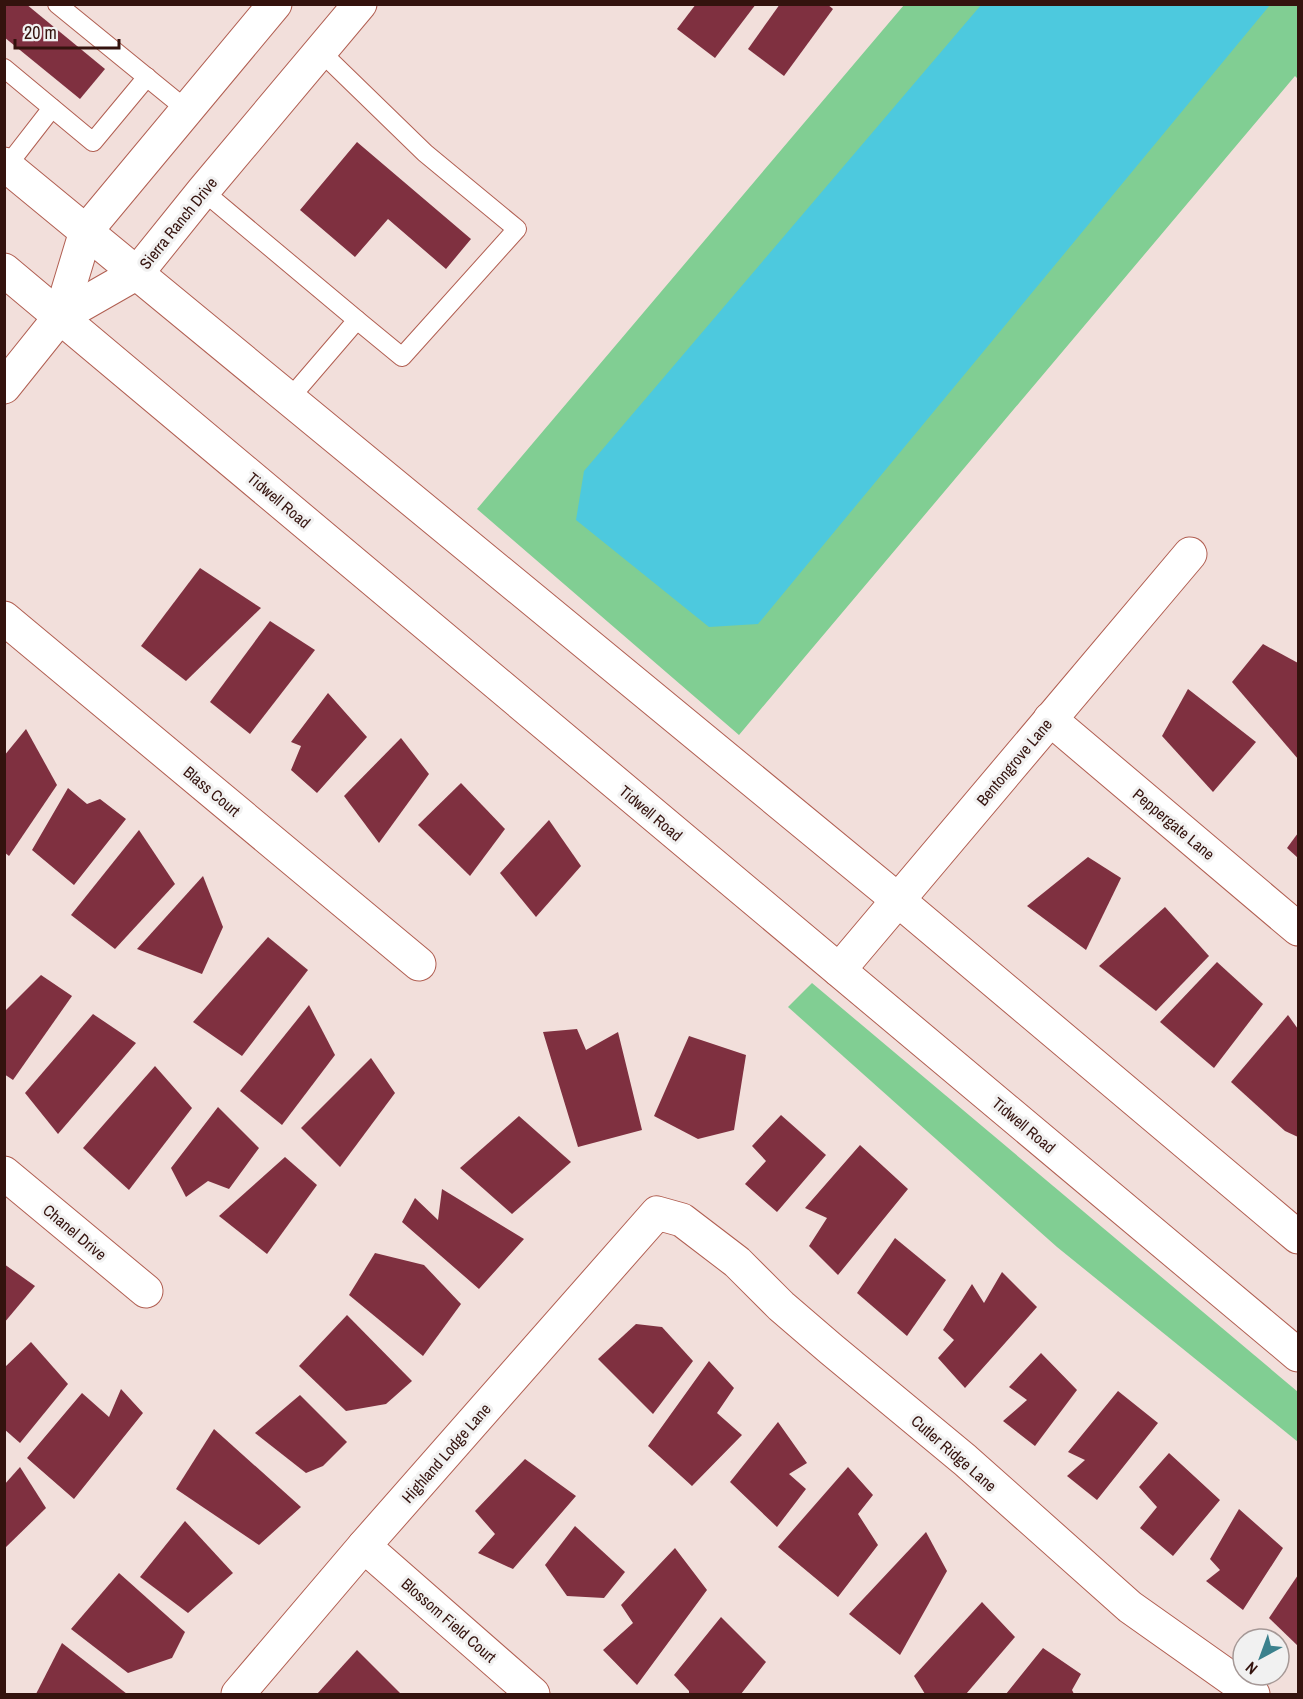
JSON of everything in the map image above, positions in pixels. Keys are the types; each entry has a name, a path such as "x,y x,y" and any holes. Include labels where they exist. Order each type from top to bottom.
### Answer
{"street":[{"path":"4,387 60,317 86,231 275,4"},
{"name":"Sierra Ranch Drive","path":"60,317 137,273 360,4"},
{"path":"6,165 898,900 1299,1237"},
{"name":"Tidwell Road","path":"4,270 1299,1355"},
{"name":"Bentongrove Lane","path":"839,970 1190,554"},
{"name":"Blass Court","path":"4,618 419,964"},
{"name":"Peppergate Lane","path":"1050,719 1299,929"},
{"name":"Chanel Drive","path":"4,1173 146,1291"},
{"name":"Highland Lodge Lane","path":"238,1695 364,1546 657,1213"},
{"name":"Cutler Ridge Lane","path":"657,1213 682,1221 737,1262 781,1306 964,1460 1130,1607 1253,1695"},
{"name":"Blossom Field Court","path":"364,1546 533,1695"}],"lane":[{"path":"57,4 187,110"},
{"path":"203,191 402,357 517,229 425,153 320,51"},
{"path":"4,68 93,142 147,77"},
{"path":"6,165 52,108"},
{"path":"290,398 357,321"}],"green space":[{"path":"904,5 1298,5 1298,79 1295,76 739,735 477,509"},
{"path":"812,983 1298,1392 1298,1442 1057,1247 788,1007"}],"water":[{"path":"981,5 1270,5 758,624 709,627 576,520 584,471"}],"building":[{"path":"4,4 26,4 105,69 80,99 4,37"},
{"path":"696,4 756,4 715,58 677,29"},
{"path":"780,4 827,4 833,9 784,76 748,49"},
{"path":"357,142 471,239 446,269 388,219 355,257 300,210"},
{"path":"200,568 261,608 186,681 141,646"},
{"path":"270,621 315,650 250,734 210,702"},
{"path":"1263,644 1298,663 1298,759 1232,682"},
{"path":"1188,689 1256,742 1213,792 1162,736"},
{"path":"328,693 367,737 317,793 291,770 301,746 291,742"},
{"path":"26,729 57,785 9,856 4,852 4,756"},
{"path":"401,738 429,774 379,843 344,796"},
{"path":"461,783 505,829 470,876 418,825"},
{"path":"68,788 87,804 100,799 126,819 74,885 32,850"},
{"path":"549,820 581,866 536,917 500,873"},
{"path":"139,830 175,884 115,949 71,915"},
{"path":"1298,833 1298,858 1287,848"},
{"path":"1088,857 1121,878 1086,950 1027,906"},
{"path":"203,876 223,927 202,974 137,949"},
{"path":"1165,907 1209,956 1156,1011 1099,966"},
{"path":"268,937 308,970 242,1056 193,1022"},
{"path":"1217,962 1263,1004 1214,1068 1160,1022"},
{"path":"41,975 72,996 13,1080 4,1074 4,1012"},
{"path":"309,1005 335,1055 282,1125 240,1091"},
{"path":"93,1014 136,1043 58,1134 25,1093"},
{"path":"1288,1015 1298,1029 1298,1137 1285,1131 1231,1082"},
{"path":"577,1029 586,1050 618,1032 642,1130 578,1147 543,1032"},
{"path":"689,1036 746,1055 734,1130 698,1139 654,1116"},
{"path":"371,1058 395,1093 340,1167 301,1128"},
{"path":"155,1066 192,1108 129,1190 83,1148"},
{"path":"218,1107 259,1148 229,1189 208,1181 186,1197 171,1168"},
{"path":"781,1115 826,1155 777,1212 745,1184 766,1161 752,1146"},
{"path":"519,1116 571,1162 512,1214 460,1168"},
{"path":"860,1145 908,1189 838,1275 809,1246 827,1218 805,1208"},
{"path":"285,1157 317,1185 267,1254 219,1216"},
{"path":"442,1189 524,1239 479,1289 402,1222 415,1198 438,1220"},
{"path":"895,1238 946,1280 907,1336 857,1293"},
{"path":"375,1253 424,1265 461,1304 423,1356 349,1295"},
{"path":"4,1264 35,1286 4,1323"},
{"path":"1002,1272 1037,1307 965,1388 938,1358 954,1340 943,1330 972,1284 984,1303"},
{"path":"347,1315 412,1381 386,1404 346,1411 299,1366"},
{"path":"636,1324 662,1327 693,1361 653,1414 598,1359"},
{"path":"31,1342 68,1384 20,1443 4,1429 4,1368"},
{"path":"1041,1353 1077,1390 1035,1446 1003,1421 1027,1400 1009,1387"},
{"path":"709,1361 734,1388 717,1413 742,1435 692,1486 648,1446"},
{"path":"121,1389 143,1413 74,1499 27,1458 82,1393 109,1417"},
{"path":"1118,1391 1158,1423 1097,1500 1067,1476 1085,1460 1068,1452"},
{"path":"300,1395 347,1442 323,1466 306,1473 255,1433"},
{"path":"778,1422 807,1463 789,1474 806,1489 777,1527 730,1482"},
{"path":"214,1429 301,1507 259,1545 176,1489"},
{"path":"1169,1453 1220,1500 1173,1556 1140,1528 1157,1507 1139,1487"},
{"path":"525,1459 576,1496 513,1569 478,1553 495,1534 475,1511"},
{"path":"20,1467 46,1508 4,1549 4,1485"},
{"path":"848,1467 873,1495 858,1514 878,1545 838,1597 778,1547"},
{"path":"1239,1509 1283,1548 1243,1610 1206,1581 1220,1570 1210,1559"},
{"path":"185,1521 233,1573 188,1613 140,1577"},
{"path":"575,1526 625,1572 604,1598 567,1596 545,1565"},
{"path":"926,1532 947,1571 900,1655 849,1614"},
{"path":"675,1548 707,1590 637,1685 603,1650 633,1623 621,1605"},
{"path":"119,1573 185,1632 172,1658 128,1673 71,1629"},
{"path":"1298,1575 1298,1646 1291,1639 1291,1627 1278,1627 1269,1618"},
{"path":"982,1602 1015,1637 966,1694 925,1694 914,1676"},
{"path":"721,1617 766,1662 741,1694 689,1694 689,1691 674,1675"},
{"path":"62,1643 127,1694 36,1694"},
{"path":"1043,1648 1081,1674 1072,1690 1074,1694 1006,1694"},
{"path":"357,1650 401,1694 317,1694"}]}
